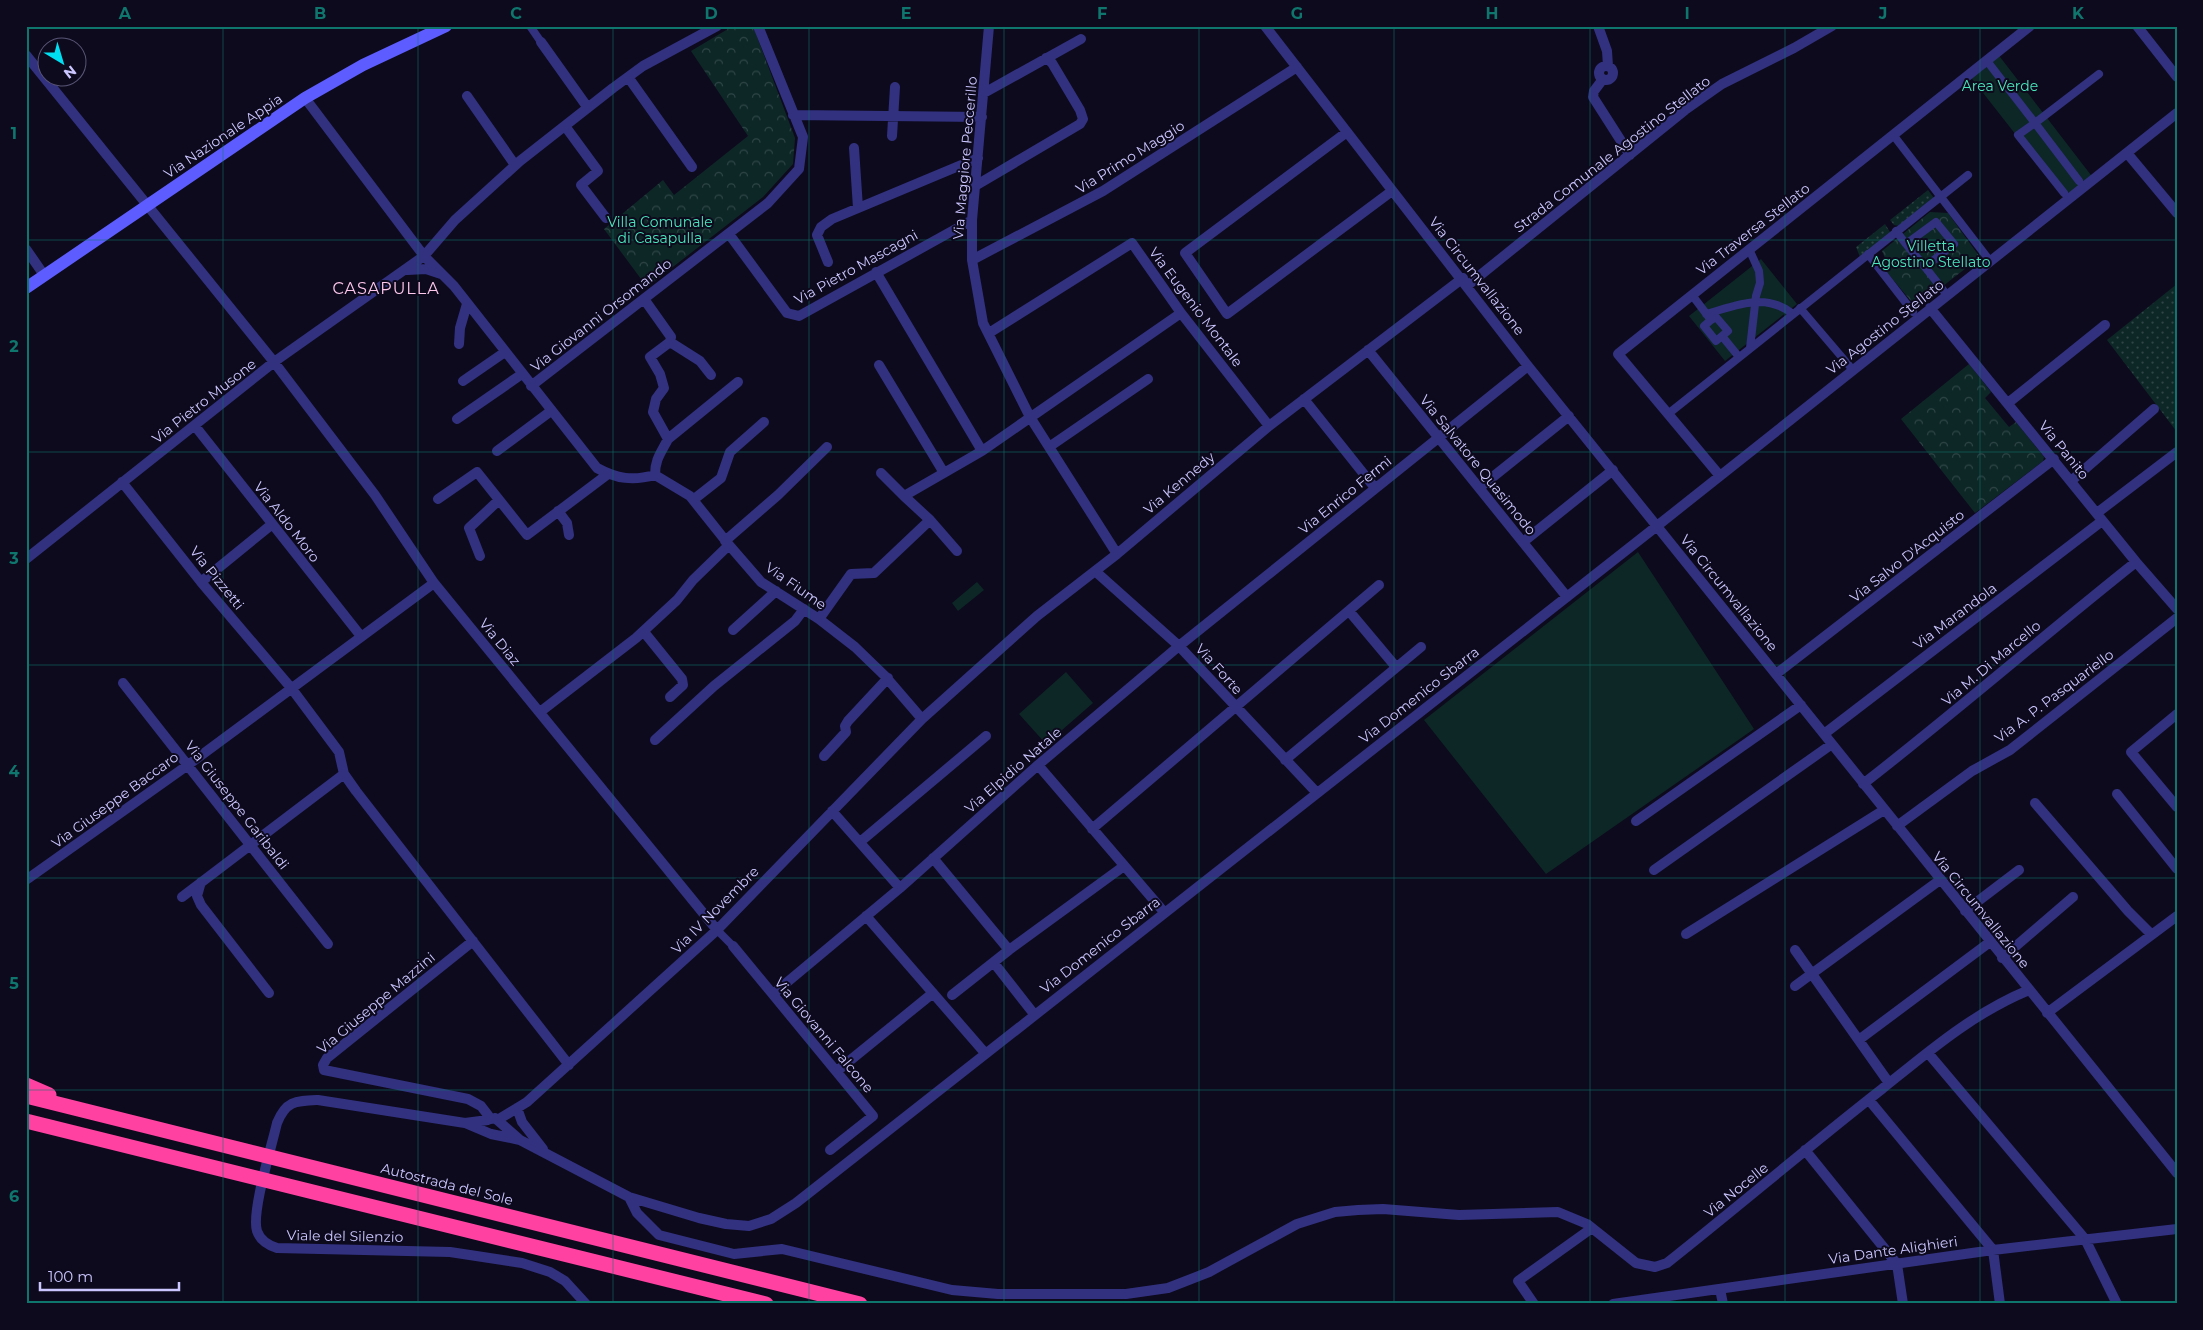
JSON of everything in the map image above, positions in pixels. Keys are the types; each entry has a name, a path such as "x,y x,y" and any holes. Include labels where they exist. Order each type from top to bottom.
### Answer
{"highway":[{"path":"26,1085 69,1103 202,1139"},
{"name":"Autostrada del Sole","path":"26,1096 860,1304"},
{"path":"26,1121 766,1304"},
{"path":"26,1129 118,1150 145,1150"}],"main road":[{"name":"Via Nazionale Appia","path":"26,288 305,98 362,64 446,26"}],"street":[{"path":"530,26 588,108"},
{"name":"Via Pietro Musone","path":"26,559 274,362 424,256 455,220 515,165 628,77 643,66 717,26"},
{"name":"Via Giovanni Orsomando","path":"531,386 729,234 774,197 799,170 802,137 758,26"},
{"name":"Via Maggiore Peccerillo","path":"989,26 972,220 972,260 983,323 1030,417 1117,554"},
{"name":"Via Circumvallazione","path":"1265,26 1392,191 1465,282 1528,366 2002,958 2177,1173"},
{"path":"1598,26 1607,50 1608,66 1612,69 1613,76 1610,79 1603,79 1594,91 1593,98 1630,155"},
{"name":"Strada Comunale Agostino Stellato","path":"1465,282 1630,155 1685,110 1722,84 1794,48 1832,26"},
{"name":"Via Traversa Stellato","path":"1720,476 1618,354 2030,26"},
{"path":"2137,26 2177,77"},
{"path":"984,93 1080,39"},
{"name":"Via Diaz","path":"26,54 274,362 375,495 434,582 717,930"},
{"path":"975,186 1080,124 1083,119 1080,110 1052,63 1046,58"},
{"path":"1987,61 2079,181"},
{"name":"Via Primo Maggio","path":"972,260 1103,191 1297,67"},
{"path":"2064,193 2018,135 2099,74"},
{"path":"628,77 692,167"},
{"path":"892,136 894,87"},
{"path":"466,96 515,165"},
{"path":"305,98 424,256 467,304 597,468 614,477 638,480 655,475 655,462 668,439 738,382"},
{"path":"793,114 982,117"},
{"name":"Via Agostino Stellato","path":"1658,526 1852,369 2127,153 2175,118"},
{"path":"565,126 598,171 581,185 606,218"},
{"path":"1347,132 1184,253 1227,314 1392,191"},
{"path":"1894,136 1990,261"},
{"path":"854,148 858,208"},
{"path":"2127,153 2177,212"},
{"path":"828,262 817,235 821,227 832,219 978,158"},
{"path":"1668,414 1968,175"},
{"name":"Via Pietro Mascagni","path":"729,234 787,313 792,316 799,316 972,220"},
{"path":"1906,244 1936,222 1954,244 1925,267"},
{"path":"1896,232 1947,295"},
{"path":"403,271 412,253 412,238"},
{"name":"Via Eugenio Montale","path":"989,333 1132,243 1182,313 1269,426"},
{"path":"26,249 44,276"},
{"path":"1749,249 1759,271 1760,283 1755,302 1750,348"},
{"path":"1868,254 1913,312"},
{"path":"403,271 426,269 442,274"},
{"path":"876,272 982,451"},
{"name":"Via Kennedy","path":"922,719 1037,616 1117,554 1269,426 1368,350 1465,282"},
{"path":"1692,295 1709,317"},
{"path":"644,299 671,337 670,342 650,357 660,374 664,388 656,398 653,412 668,439"},
{"path":"1709,317 1716,316 1728,331 1716,341 1704,326 1709,317 1755,302 1772,302 1793,314"},
{"path":"459,344 460,328 467,304"},
{"path":"1800,308 1852,369"},
{"name":"Via Panito","path":"1930,308 2136,562 2177,609"},
{"path":"904,496 982,451 1182,313"},
{"path":"2008,403 2105,325"},
{"path":"1722,336 1739,357"},
{"path":"670,342 700,360 711,375"},
{"name":"Via Salvatore Quasimodo","path":"1368,350 1567,597"},
{"path":"464,381 505,352"},
{"path":"879,365 944,473"},
{"name":"Via Enrico Fermi","path":"1179,646 1528,366"},
{"path":"458,419 522,374"},
{"path":"1049,447 1148,379"},
{"path":"1304,399 1375,488"},
{"path":"2071,481 2154,409"},
{"path":"497,451 551,411"},
{"path":"1480,488 1569,416"},
{"path":"693,500 721,478 730,452 764,422"},
{"name":"Via Aldo Moro","path":"194,426 360,635"},
{"path":"540,712 644,632 677,600 727,543 827,447"},
{"name":"Via Marandola","path":"1824,734 2100,517 2177,452"},
{"name":"Via Salvo D'Acquisto","path":"1776,674 2054,459"},
{"path":"1523,542 1613,470"},
{"path":"438,499 477,472 527,535 608,474"},
{"path":"881,473 930,520 957,551"},
{"name":"Via Fiume","path":"655,475 693,500 761,582 819,619 855,647 888,678 922,719"},
{"name":"Via Pizzetti","path":"122,482 201,582 292,689"},
{"path":"480,556 469,528 499,500"},
{"path":"558,512 567,523 569,535"},
{"path":"819,619 851,574 874,573 930,520"},
{"path":"201,582 271,525"},
{"name":"Via Domenico Sbarra","path":"495,1120 520,1140 629,1197 726,1224 750,1226 771,1219 796,1203 1034,1014 1658,526"},
{"name":"Via M. Di Marcello","path":"1863,784 1938,726 1993,677 2136,562"},
{"name":"Via Forte","path":"1095,570 1179,646 1317,793"},
{"name":"Via Giuseppe Baccaro","path":"26,880 188,765 292,689 360,635 434,582"},
{"path":"1092,828 1380,584"},
{"path":"733,630 776,591"},
{"path":"655,740 714,686 787,627 804,609"},
{"path":"1349,610 1396,667"},
{"name":"Via A. P. Pasquariello","path":"1897,826 1972,771 2010,750 2177,618"},
{"path":"644,632 682,679 683,685 670,697"},
{"name":"Via Elpidio Natale","path":"773,994 900,888 1038,765 1179,646"},
{"path":"1285,760 1421,647"},
{"path":"824,756 846,732 845,726 848,721 888,678"},
{"name":"Via Giuseppe Garibaldi","path":"123,683 328,944"},
{"path":"292,689 339,752 344,774 569,1065"},
{"path":"1636,820 1801,705"},
{"path":"2177,714 2131,752 2177,807"},
{"name":"Via IV Novembre","path":"495,1120 518,1108 569,1065 717,930 922,719"},
{"path":"860,842 986,736"},
{"path":"1654,870 1832,744"},
{"path":"1038,765 1164,912"},
{"path":"182,897 344,774"},
{"path":"2117,794 2177,870"},
{"path":"2035,803 2128,911 2151,934"},
{"path":"1686,934 1884,810"},
{"path":"832,811 900,888"},
{"path":"934,858 1009,950"},
{"path":"952,995 1009,950 1124,866"},
{"path":"1965,911 2020,870"},
{"path":"1795,986 1940,880"},
{"path":"201,882 197,896 201,905 269,993"},
{"path":"2002,958 2073,897"},
{"path":"866,916 985,1053"},
{"path":"2047,1013 2177,916"},
{"name":"Via Giovanni Falcone","path":"717,930 734,946 874,1116 830,1150"},
{"name":"Via Giuseppe Mazzini","path":"472,941 327,1058 323,1065 324,1070 468,1099 481,1106 495,1120"},
{"path":"1860,1039 1990,942"},
{"path":"1795,950 1860,1039 1889,1083"},
{"path":"994,963 1034,1014"},
{"name":"Via Nocelle","path":"629,1197 637,1212 659,1235 734,1254 782,1249 952,1290 998,1294 1126,1294 1168,1288 1208,1273 1274,1235 1314,1217 1334,1212 1375,1209 1489,1215 1558,1212 1580,1220 1636,1263 1655,1267 1667,1264 1805,1150 1981,1013 2029,990"},
{"path":"837,1072 933,993"},
{"path":"1928,1053 2085,1239 2117,1304"},
{"name":"Viale del Silenzio","path":"492,1134 465,1123 318,1100 300,1101 290,1104 283,1110 277,1124 256,1213 257,1232 262,1239 277,1248 450,1252 506,1260 550,1272 565,1281 586,1304"},
{"path":"1869,1100 1993,1250 2000,1304"},
{"path":"518,1108 528,1131 548,1155"},
{"path":"495,1120 502,1129 492,1134 486,1125 495,1120"},
{"name":"Viale del Silenzio","path":"465,1123 495,1120"},
{"name":"Via Domenico Sbarra","path":"492,1134 520,1140"},
{"path":"1805,1150 1897,1264 1903,1304"},
{"path":"1534,1304 1518,1281 1592,1228"},
{"name":"Via Dante Alighieri","path":"1613,1304 1993,1250 2177,1229"},
{"path":"1720,1289 1723,1304"}],"green space":[{"name":"Villa Comunale di Casapulla","path":"733,26 753,26 795,138 793,164 763,197 647,287 604,229 663,180 674,195 748,136 691,51"},
{"name":"Area Verde","path":"1997,53 2094,179 2067,200 1969,75"},
{"path":"1928,190 1934,198 1899,226 1894,225 1890,220"},
{"name":"Villetta Agostino Stellato","path":"1930,212 1948,213 1979,258 1916,307 1880,264 1885,258 1882,251"},
{"path":"1885,224 1890,232 1889,235 1860,257 1856,247"},
{"path":"1761,259 1797,304 1725,361 1689,316"},
{"path":"2177,284 2177,432 2107,340"},
{"path":"1969,364 1991,392 1985,398 2009,427 2016,422 2044,457 2043,461 1975,513 1901,419"},
{"path":"1638,552 1754,729 1546,874 1424,720"},
{"path":"977,582 984,590 958,611 952,603"},
{"path":"1066,672 1093,703 1046,744 1019,714"}],"district":[{"name":"CASAPULLA","path":"386,288"}]}
